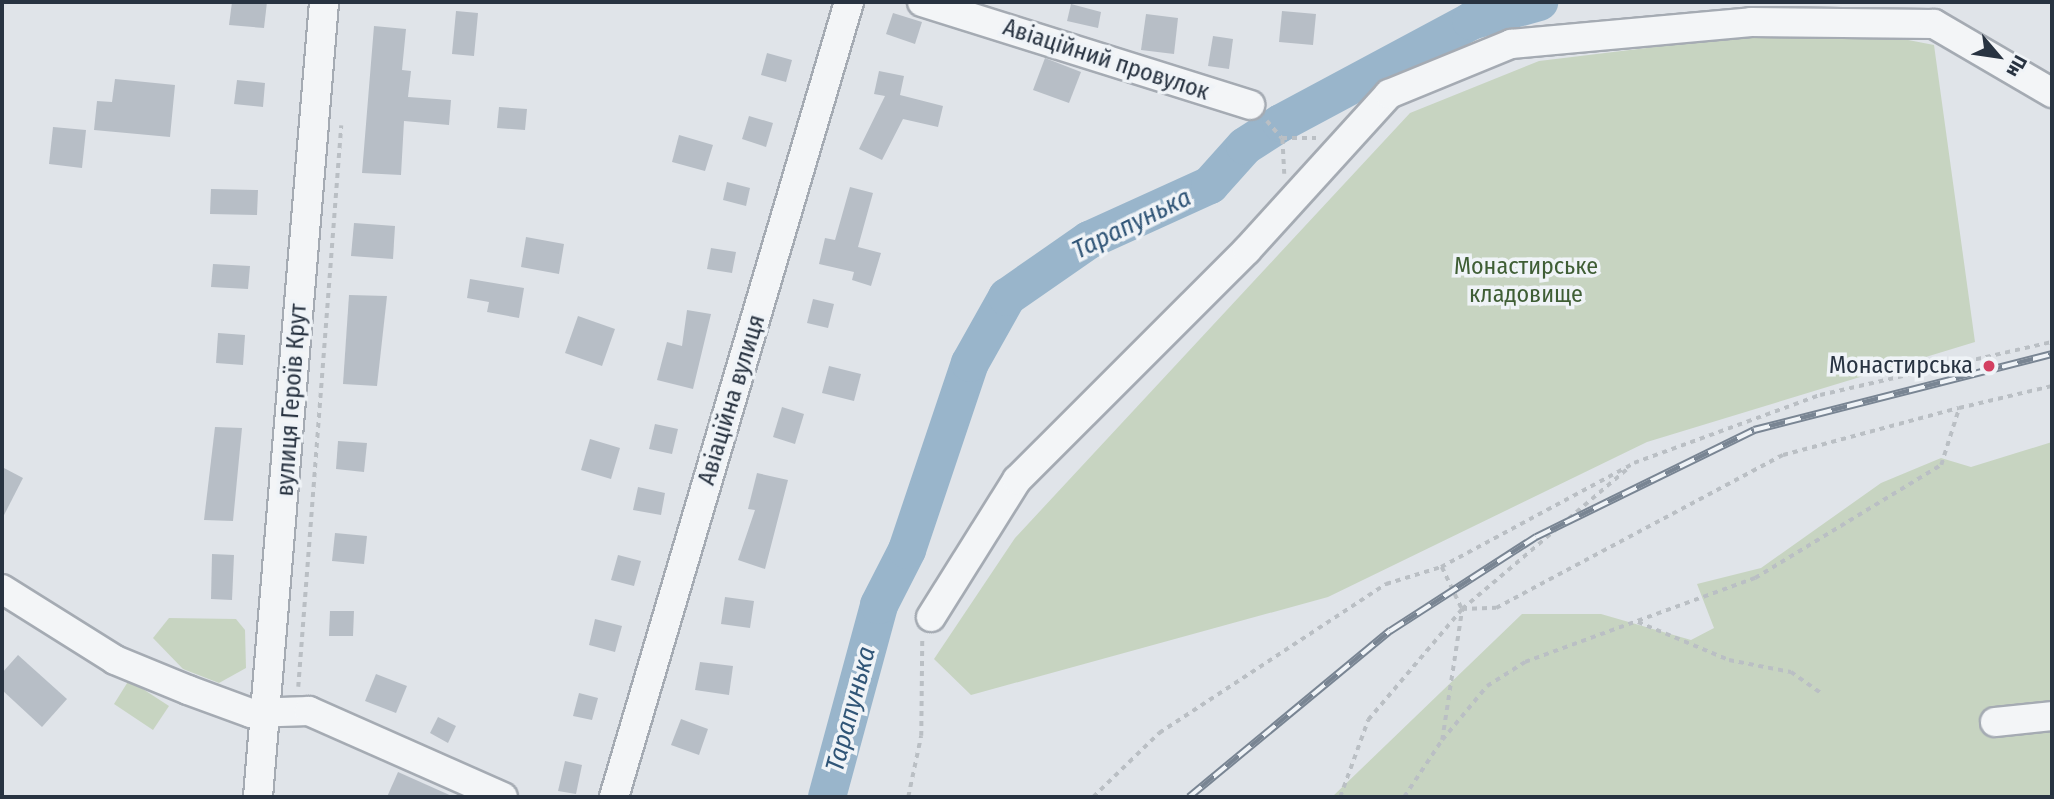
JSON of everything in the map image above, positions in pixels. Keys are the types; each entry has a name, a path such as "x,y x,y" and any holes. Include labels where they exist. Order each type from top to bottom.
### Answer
{"street":[{"name":"вулиця Героїв Крут","path":"258,797 279,712 324,2"},
{"name":"Авіаційна вулиця","path":"614,797 849,2"},
{"name":"Авіаційний провулок","path":"922,2 1257,111"},
{"path":"931,617 1017,480 1247,250 1389,94 1511,44 1751,22 1934,24 2052,93"},
{"path":"2,589 116,660 233,709 309,711 503,797"},
{"path":"1995,722 2052,716"}],"path":[{"path":"1257,111 1282,138"},
{"path":"279,712 303,642 342,113"},
{"path":"1093,797 1159,733 1386,584 1441,567 1634,463 1820,395 2052,342"},
{"path":"1462,609 1496,608 1783,455 1959,408 1982,398 2052,386"},
{"path":"1404,797 1441,740 1487,687 1525,662 1755,578 1941,465 1959,408"},
{"path":"1340,797 1368,720 1462,609 1634,463"},
{"path":"1441,567 1462,609 1441,740"},
{"path":"908,797 920,736 918,652 931,617"},
{"path":"1637,621 1729,660 1791,672 1823,694"}],"green space":[{"name":"Монастирське кладовище","path":"1872,33 1934,45 1975,342 1647,442 1328,597 971,695 934,659 1015,538 1410,113 1539,61 1762,34"},
{"path":"2052,442 2052,797 1332,797 1522,614 1601,614 1691,640 1714,628 1697,584 1761,568 1881,483 1941,458 1971,467"},
{"path":"169,618 236,619 245,630 246,668 219,683 183,669 153,638"},
{"path":"129,680 169,706 153,730 114,704"}],"building":[{"path":"232,2 267,2 264,28 229,25"},
{"path":"1071,4 1101,12 1098,28 1067,21"},
{"path":"456,11 478,13 474,56 452,54"},
{"path":"1282,11 1316,14 1313,45 1279,42"},
{"path":"893,13 922,22 915,44 886,34"},
{"path":"1146,14 1178,18 1174,54 1141,50"},
{"path":"374,26 406,29 402,70 411,71 408,97 451,100 449,125 404,121 401,175 362,173"},
{"path":"1213,36 1233,39 1229,69 1208,66"},
{"path":"767,53 792,60 786,82 761,75"},
{"path":"1045,58 1081,72 1069,103 1033,90"},
{"path":"879,71 904,76 900,95 943,106 938,127 903,119 882,160 859,149 885,96 874,94"},
{"path":"115,79 175,85 170,137 94,130 97,101 112,102"},
{"path":"237,80 265,83 263,107 234,104"},
{"path":"499,107 527,109 525,130 497,128"},
{"path":"749,116 773,123 766,147 742,139"},
{"path":"53,127 86,130 82,168 49,164"},
{"path":"679,135 713,145 705,171 672,162"},
{"path":"727,182 750,188 746,206 723,200"},
{"path":"850,187 873,193 858,247 881,253 871,286 852,280 854,272 819,264 825,238 835,240"},
{"path":"211,189 258,190 257,215 210,214"},
{"path":"354,223 395,226 393,259 351,256"},
{"path":"526,237 564,244 559,274 521,267"},
{"path":"711,248 736,252 732,273 707,269"},
{"path":"213,264 250,266 248,289 211,287"},
{"path":"470,279 524,288 519,318 487,312 489,302 467,298"},
{"path":"349,295 387,296 377,386 343,384"},
{"path":"813,299 834,304 828,328 807,323"},
{"path":"687,310 711,314 693,389 657,380 667,342 682,346"},
{"path":"578,316 615,329 602,366 565,353"},
{"path":"218,333 245,335 243,365 216,363"},
{"path":"829,366 861,374 854,401 822,393"},
{"path":"782,407 804,414 795,444 773,437"},
{"path":"655,424 678,429 672,454 649,449"},
{"path":"215,427 242,428 233,521 204,520"},
{"path":"590,439 620,448 611,479 581,470"},
{"path":"338,441 367,443 364,472 336,469"},
{"path":"2,467 23,478 2,519"},
{"path":"757,473 788,480 765,569 738,560 755,510 748,509"},
{"path":"638,487 665,493 661,515 633,510"},
{"path":"335,533 367,536 364,564 332,561"},
{"path":"212,554 234,555 232,600 211,599"},
{"path":"618,555 641,561 634,586 611,580"},
{"path":"725,597 754,601 750,628 721,624"},
{"path":"330,611 354,611 353,636 329,636"},
{"path":"595,619 622,626 615,652 589,645"},
{"path":"18,655 67,699 42,727 2,690 2,673"},
{"path":"700,662 733,666 729,695 695,690"},
{"path":"376,674 407,686 396,713 365,701"},
{"path":"579,693 598,698 592,720 573,716"},
{"path":"438,717 456,726 448,743 430,733"},
{"path":"681,719 708,729 699,755 671,745"},
{"path":"565,761 582,765 576,794 558,791"},
{"path":"398,772 454,797 387,797"}],"waterway":[{"name":"Тарапунька","path":"827,797 879,605 907,550 970,363 1007,297 1089,240 1210,185 1245,146 1281,123 1471,21 1539,2"}],"railway":[{"path":"1189,797 1390,631 1536,537 1754,430 2052,354"}],"place":[{"name":"Монастирська","path":"1989,366"}]}
